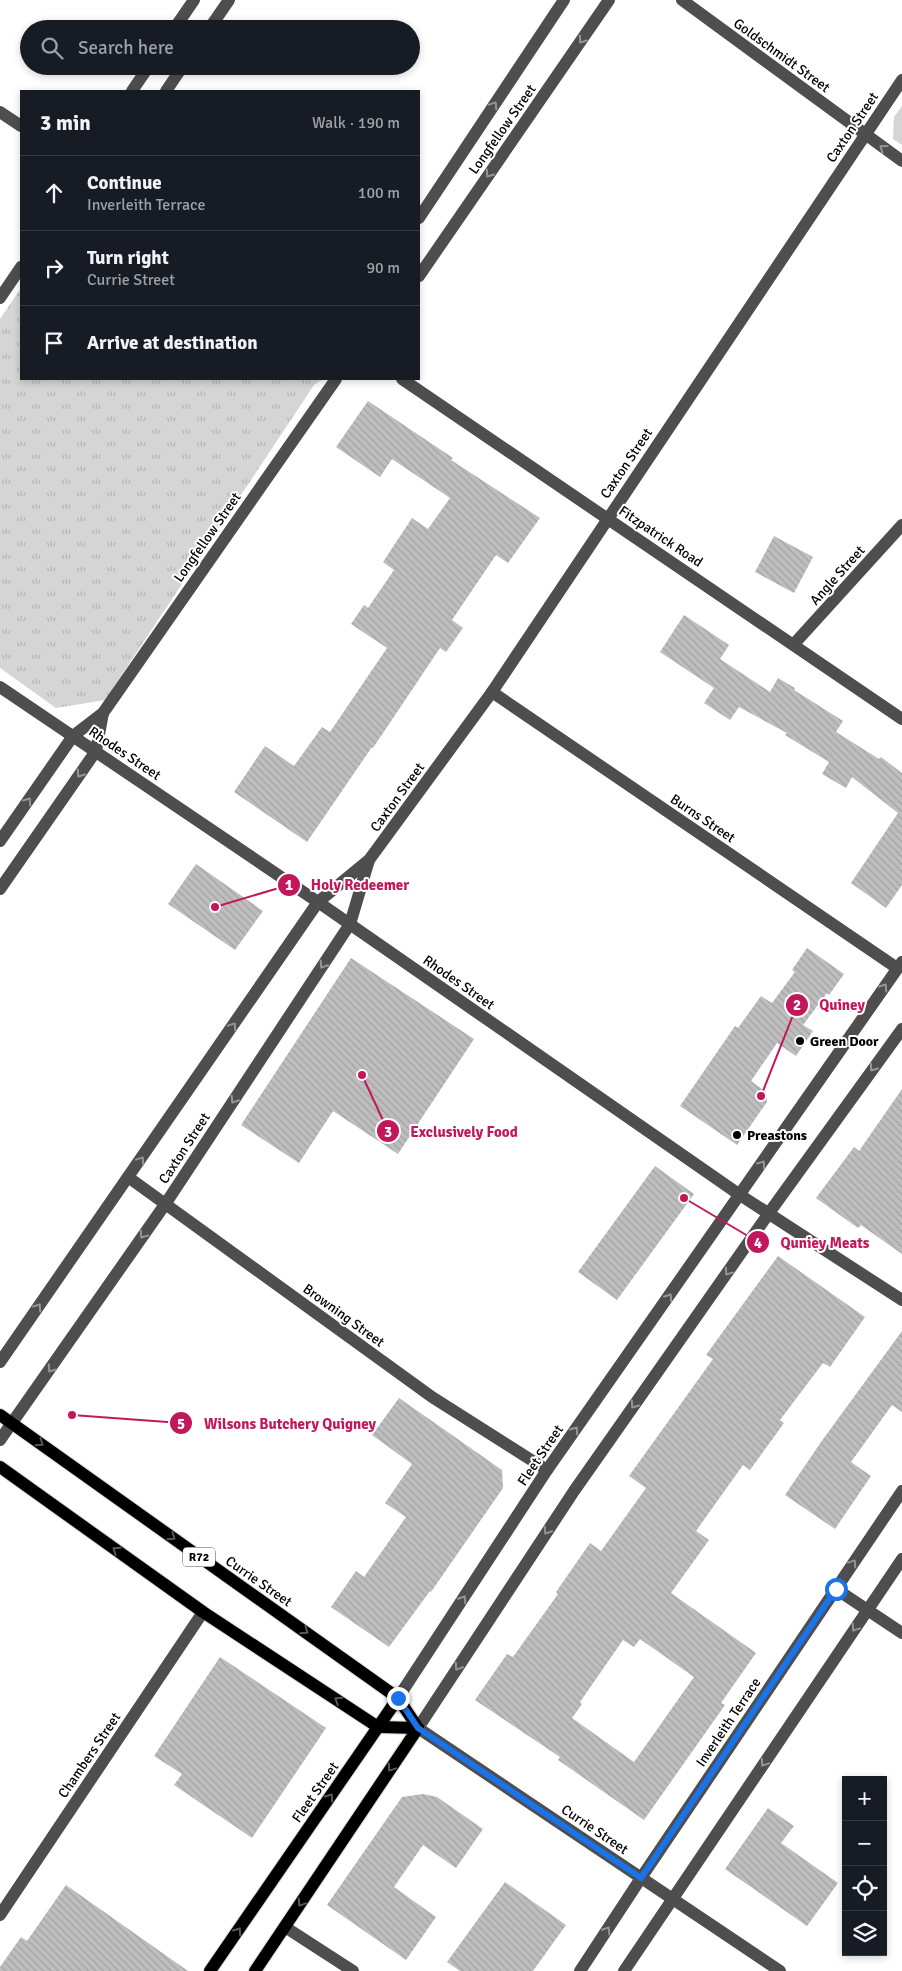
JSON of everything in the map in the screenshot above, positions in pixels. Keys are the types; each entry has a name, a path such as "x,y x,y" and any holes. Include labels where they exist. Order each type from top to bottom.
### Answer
{"main road":[{"name":"Currie Street","path":"0,1415 398,1698 418,1728"},
{"path":"0,1467 203,1612 378,1727 418,1728"},
{"name":"Fleet Street","path":"210,1971 398,1698"},
{"path":"255,1971 418,1728"}],"street":[{"path":"180,20 194,0"},
{"path":"215,20 229,0"},
{"name":"Longfellow Street","path":"420,216 564,0"},
{"name":"Longfellow Street","path":"420,275 610,0"},
{"name":"Goldschmidt Street","path":"682,0 902,161"},
{"path":"133,90 143,75"},
{"path":"167,90 177,75"},
{"name":"Caxton Street","path":"0,1362 318,902 369,860 492,692 864,134 902,80"},
{"path":"0,112 20,125"},
{"path":"0,298 20,268"},
{"name":"Longfellow Street","path":"0,841 73,736 103,713 335,380"},
{"name":"Fitzpatrick Road","path":"403,380 902,719"},
{"name":"Angle Street","path":"794,644 902,525"},
{"name":"Rhodes Street","path":"0,687 318,902 740,1195 902,1300"},
{"name":"Burns Street","path":"492,692 900,965"},
{"name":"Longfellow Street","path":"0,889 96,751 103,713"},
{"name":"Caxton Street","path":"0,1440 166,1203 350,924 369,860"},
{"name":"Fleet Street","path":"398,1698 547,1470 900,965"},
{"path":"418,1728 574,1491 769,1213 902,1029"},
{"name":"Browning Street","path":"128,1177 432,1397 547,1470"},
{"name":"Inverleith Terrace","path":"580,1971 902,1491"},
{"path":"624,1971 902,1559"},
{"path":"836,1589 902,1634"},
{"name":"Chambers Street","path":"0,1915 203,1612"},
{"name":"Currie Street","path":"418,1728 780,1971"},
{"path":"285,1927 354,1971"}],"green space":[{"path":"902,106 902,145 893,139 894,117"},
{"path":"20,289 20,380 322,380 314,385 105,700 56,708 0,668 0,319"}],"building":[{"path":"368,401 453,458 451,460 540,518 508,563 496,555 452,620 463,628 446,652 440,648 307,842 234,792 265,746 294,766 322,727 330,732 387,648 351,624 364,605 368,608 394,570 383,562 412,518 428,529 450,498 392,459 380,477 336,447"},
{"path":"774,536 813,557 794,593 755,572"},
{"path":"684,615 729,645 720,659 770,692 778,678 795,688 794,690 843,721 836,732 879,759 881,757 902,773 902,885 886,908 851,883 898,813 852,777 846,788 822,774 829,762 785,735 787,733 739,707 730,720 704,703 714,688 660,652"},
{"path":"196,864 263,911 235,950 168,904"},
{"path":"807,948 844,974 803,1025 813,1031 796,1056 777,1043 751,1081 766,1092 767,1102 737,1145 680,1106 735,1026 738,1028 761,996 772,1003 795,972 792,970"},
{"path":"351,958 474,1039 398,1154 333,1111 299,1163 241,1125"},
{"path":"902,1089 902,1254 861,1225 858,1228 816,1198 854,1147 859,1151"},
{"path":"655,1166 694,1194 617,1300 578,1272"},
{"path":"778,1256 865,1317 830,1367 823,1363 780,1420 784,1423 750,1470 743,1465 696,1531 709,1540 671,1593 756,1653 721,1703 725,1705 644,1820 558,1760 560,1757 475,1700 507,1654 513,1657 558,1594 556,1592 590,1543 601,1551 646,1488 629,1476 713,1359 706,1355","holes":["640,1639 694,1677 634,1762 572,1718 582,1704 580,1702 623,1640 634,1647"]},
{"path":"902,1331 902,1412 892,1405 851,1462 871,1476 835,1529 785,1495"},
{"path":"399,1398 502,1470 503,1488 431,1592 389,1647 331,1607 356,1571 364,1577 406,1517 385,1503 412,1464 372,1435"},
{"path":"220,1657 326,1728 252,1838 174,1785 182,1774 154,1756"},
{"path":"423,1794 437,1797 483,1829 456,1868 423,1845 394,1887 436,1917 406,1960 327,1905 402,1797"},
{"path":"768,1808 794,1826 781,1843 838,1883 807,1926 725,1869"},
{"path":"505,1882 566,1925 533,1971 460,1971 447,1962"},
{"path":"66,1885 188,1971 0,1971 0,1967 21,1937 27,1941"}],"place":[{"name":"Holy Redeemer","path":"215,907"},
{"name":"Green Door","path":"800,1041"},
{"name":"Exclusively Food","path":"362,1075"},
{"name":"Quiney","path":"761,1096"},
{"name":"Preastons","path":"737,1135"},
{"name":"Quniey Meats","path":"684,1198"},
{"name":"Wilsons Butchery Quigney","path":"72,1415"}],"route":[{"path":"398,1698 418,1728 641,1878 836,1589"}]}
